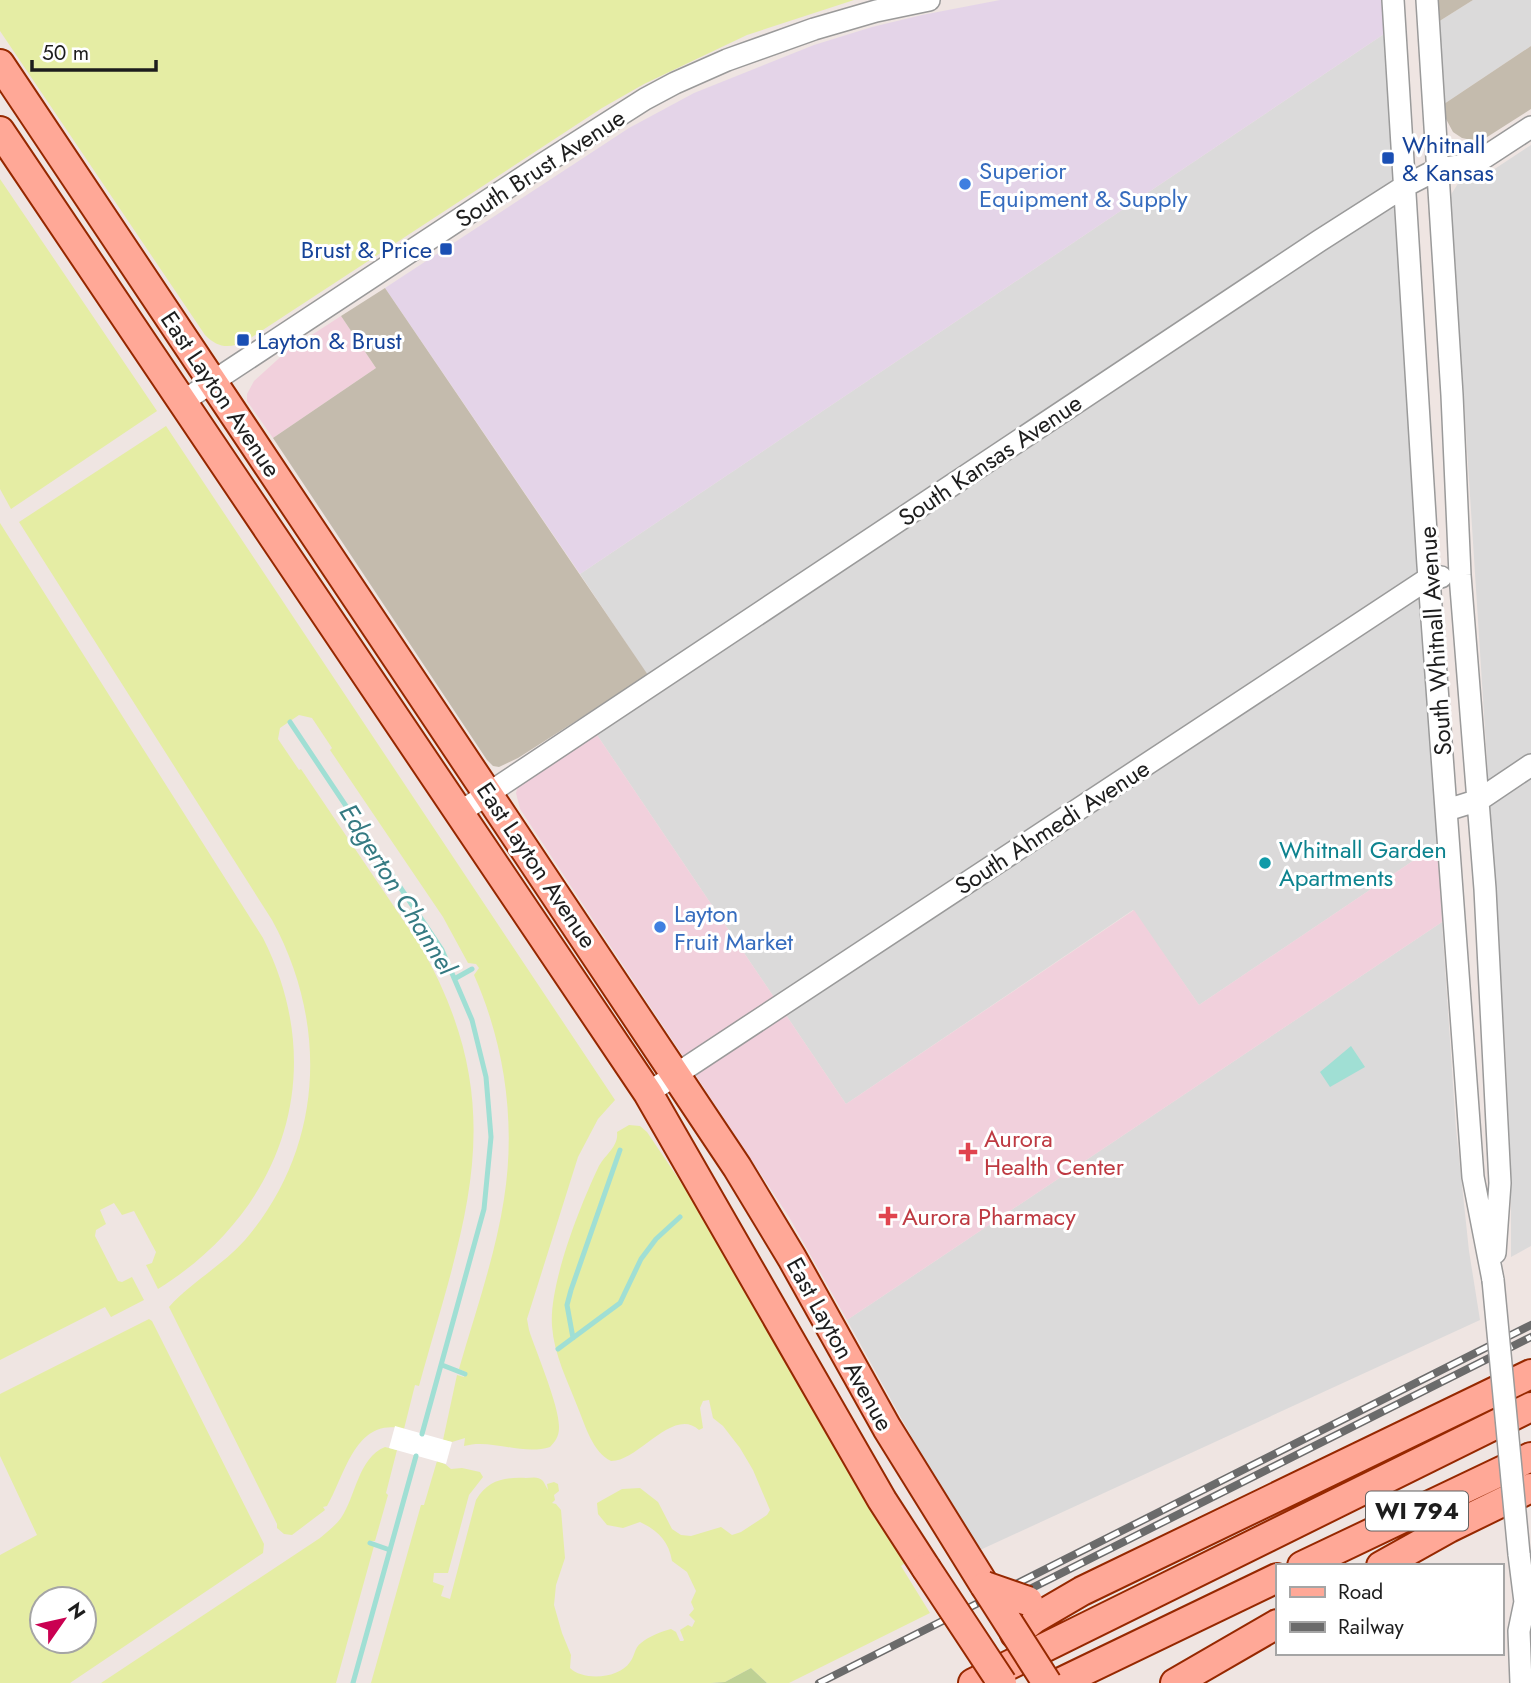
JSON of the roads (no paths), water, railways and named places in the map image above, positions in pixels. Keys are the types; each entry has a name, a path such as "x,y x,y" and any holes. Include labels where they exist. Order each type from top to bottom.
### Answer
{"main road":[{"name":"East Layton Avenue","path":"0,64 676,1074 786,1247 887,1428 985,1586 1026,1618 1047,1683"},
{"name":"East Layton Avenue","path":"0,131 648,1093 882,1500 1004,1683"},
{"path":"1004,1683 1005,1660 1026,1618 1048,1600 1082,1591 1531,1374"},
{"name":"WI 794","path":"973,1683 1531,1406"},
{"name":"WI 794","path":"1306,1564 1531,1457"},
{"path":"1385,1564 1449,1528 1531,1488"},
{"path":"1059,1683 1276,1577"},
{"path":"1176,1683 1276,1624"}],"street":[{"name":"South Brust Avenue","path":"182,402 645,99 727,60 814,29 876,11 929,0"},
{"name":"South Whitnall Avenue","path":"1393,0 1429,578 1473,1177 1493,1280 1519,1554 1528,1608 1519,1631 1521,1683"},
{"name":"South Whitnall Avenue","path":"1427,0 1452,395 1460,575 1479,800 1500,1183 1493,1280"},
{"name":"South Kansas Avenue","path":"459,813 1319,241 1405,186 1438,169 1470,164 1531,127"},
{"path":"1418,398 1452,395"},
{"name":"South Ahmedi Avenue","path":"648,1093 1429,578 1460,575"},
{"path":"1447,810 1479,800 1531,765"}],"water":[{"path":"1351,1046 1365,1067 1330,1087 1320,1072"}],"waterway":[{"name":"Edgerton Channel","path":"290,722 442,950 472,1020 486,1077 491,1137 484,1209 422,1434"},
{"path":"456,978 472,969"},
{"path":"573,1338 567,1305 620,1150"},
{"path":"558,1349 620,1303 641,1259 656,1239 680,1217"},
{"path":"442,1365 465,1374"},
{"name":"Edgerton Channel","path":"353,1683 416,1456"},
{"path":"370,1543 390,1550"}],"railway":[{"path":"819,1683 1531,1325"},
{"path":"1012,1598 1531,1337"}],"place":[{"name":"Whitnall & Kansas","path":"1388,158"},
{"name":"Superior Equipment & Supply","path":"965,184"},
{"name":"Brust & Price","path":"446,249"},
{"name":"Layton & Brust","path":"243,340"},
{"name":"Whitnall Garden Apartments","path":"1265,863"},
{"name":"Layton Fruit Market","path":"660,927"},
{"name":"Aurora Health Center","path":"968,1152"},
{"name":"Aurora Pharmacy","path":"888,1216"}]}
